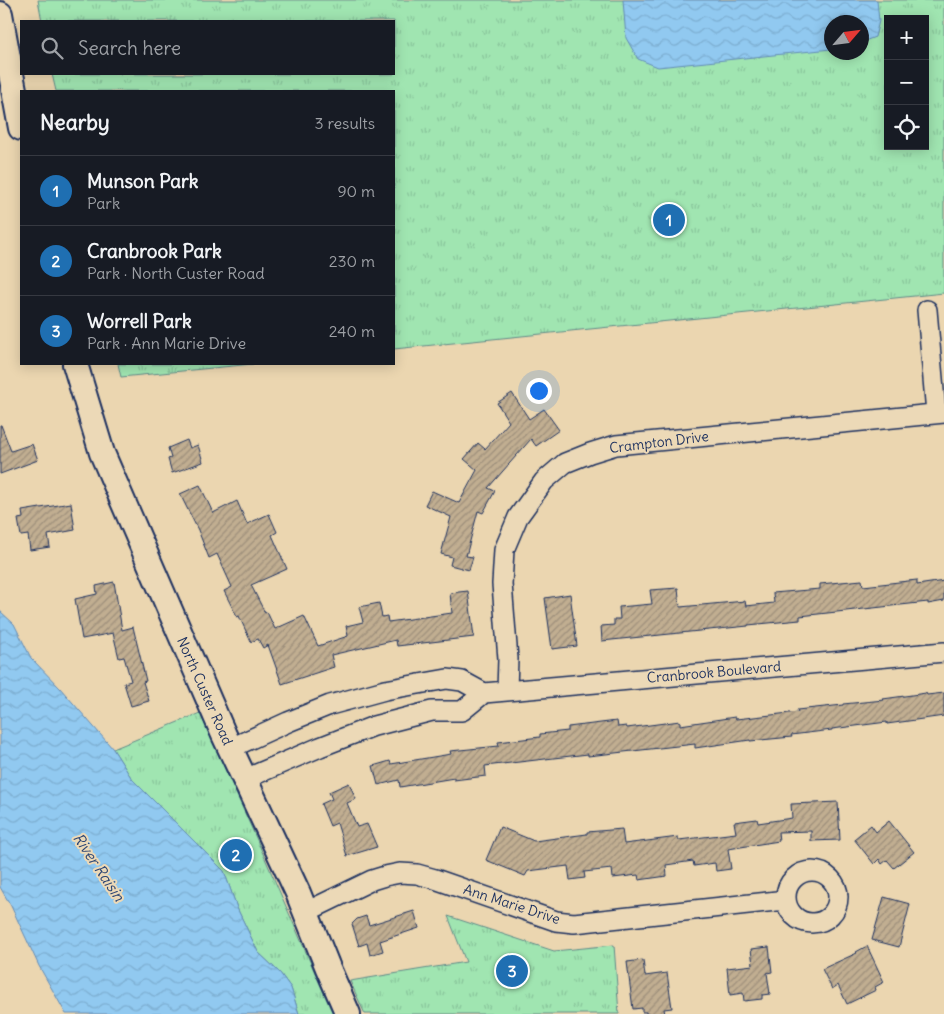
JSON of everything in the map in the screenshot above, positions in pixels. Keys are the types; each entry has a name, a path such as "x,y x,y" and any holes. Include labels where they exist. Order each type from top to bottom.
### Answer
{"street":[{"path":"0,14 20,123"},
{"path":"927,310 940,413"},
{"name":"North Custer Road","path":"75,365 102,453 230,748 306,912 348,1014"},
{"name":"Crampton Drive","path":"508,690 508,659 502,584 504,550 518,517 531,497 544,481 565,463 616,445 940,413"},
{"name":"Cranbrook Boulevard","path":"484,693 944,652"},
{"path":"230,748 288,722 330,706 385,690 447,679 462,681 484,693 462,711 432,711 374,726 245,779"},
{"name":"Ann Marie Drive","path":"306,912 372,880 400,873 417,874 541,917 574,923 786,900"}],"green space":[{"path":"38,0 944,0 944,293 395,349 395,90 56,90 52,75 395,75 395,20 42,20"},
{"path":"118,365 243,365 121,377"},
{"path":"200,713 333,1014 299,1014 291,988 280,973 258,952 237,908 224,871 132,779 113,749"},
{"path":"448,916 554,951 614,945 619,1014 365,1014 350,981 466,962"}],"water":[{"path":"623,0 877,0 879,21 875,37 869,39 869,15 824,15 824,50 658,67 638,59 626,38"},
{"name":"River Raisin","path":"0,611 14,624 31,658 113,749 132,779 224,871 237,908 258,952 280,973 291,988 299,1014 66,1014 39,966 0,887"}],"building":[{"path":"512,393 529,419 544,409 559,430 536,446 531,439 488,488 495,491 483,513 478,511 466,556 473,557 469,570 450,565 452,557 441,554 451,517 425,505 432,491 459,503 477,470 464,459 478,443 485,449 509,422 497,403"},
{"path":"0,425 11,451 32,444 38,460 0,474"},
{"path":"187,440 190,448 198,445 203,462 172,473 168,459 171,458 168,448"},
{"path":"200,485 213,513 237,501 247,524 269,514 277,532 272,535 287,569 251,585 275,629 304,616 318,646 348,636 346,626 363,622 359,607 379,603 382,617 387,616 388,622 452,613 450,593 468,591 474,637 397,646 396,640 331,655 334,667 282,684 268,645 263,648 258,639 251,642 239,616 237,617 224,591 232,587 217,554 209,558 198,530 180,494"},
{"path":"71,503 75,530 48,535 50,547 30,550 28,535 21,536 18,519 23,518 22,511"},
{"path":"862,580 863,586 917,580 917,585 944,581 944,601 800,616 800,620 602,641 601,626 614,625 614,619 620,619 619,607 652,604 650,590 678,588 680,607 745,601 746,606 774,603 773,593 820,589 820,584"},
{"path":"114,582 122,630 133,627 146,681 143,682 149,701 131,706 124,683 131,681 124,657 119,658 113,633 82,639 75,599 97,594 96,586"},
{"path":"570,594 577,646 552,649 545,598"},
{"path":"926,693 927,695 944,693 944,716 695,748 695,744 485,766 486,776 454,780 454,778 400,787 399,780 378,785 373,766 390,761 391,764 451,754 450,751 499,746 498,742 540,737 540,734 568,731 568,727 617,721 618,727 626,726 627,728 680,721 680,725 735,717 736,719 798,712 797,710"},
{"path":"349,783 356,799 347,803 357,827 367,824 377,847 347,856 337,823 330,826 321,804 332,799 329,792"},
{"path":"838,802 840,840 811,841 811,831 778,832 779,841 728,849 731,869 716,871 715,863 694,866 693,861 666,865 667,876 639,880 638,875 613,878 612,869 584,872 585,878 570,880 568,866 528,871 525,876 486,860 500,827 534,841 587,834 587,832 622,829 624,844 678,837 679,840 736,833 734,822 757,819 758,823 792,818 791,804"},
{"path":"889,821 914,852 894,868 887,860 882,864 879,859 874,864 854,839 871,825 876,832"},
{"path":"884,897 910,904 899,947 872,940"},
{"path":"414,911 419,928 380,941 383,951 370,955 367,943 359,946 352,924 357,919 366,916 369,925"},
{"path":"867,946 884,982 875,987 876,990 847,1004 838,985 832,989 822,969 857,953"},
{"path":"769,947 772,972 767,973 770,994 762,995 762,999 744,1001 743,993 730,995 727,968 753,965 751,949"},
{"path":"643,960 645,976 667,973 672,1008 664,1009 665,1014 646,1014 646,1012 642,1012 642,1008 633,1009 627,962"}],"place":[{"name":"Munson Park","path":"669,220"},
{"name":"Cranbrook Park","path":"236,855"},
{"name":"Worrell Park","path":"512,971"}]}
